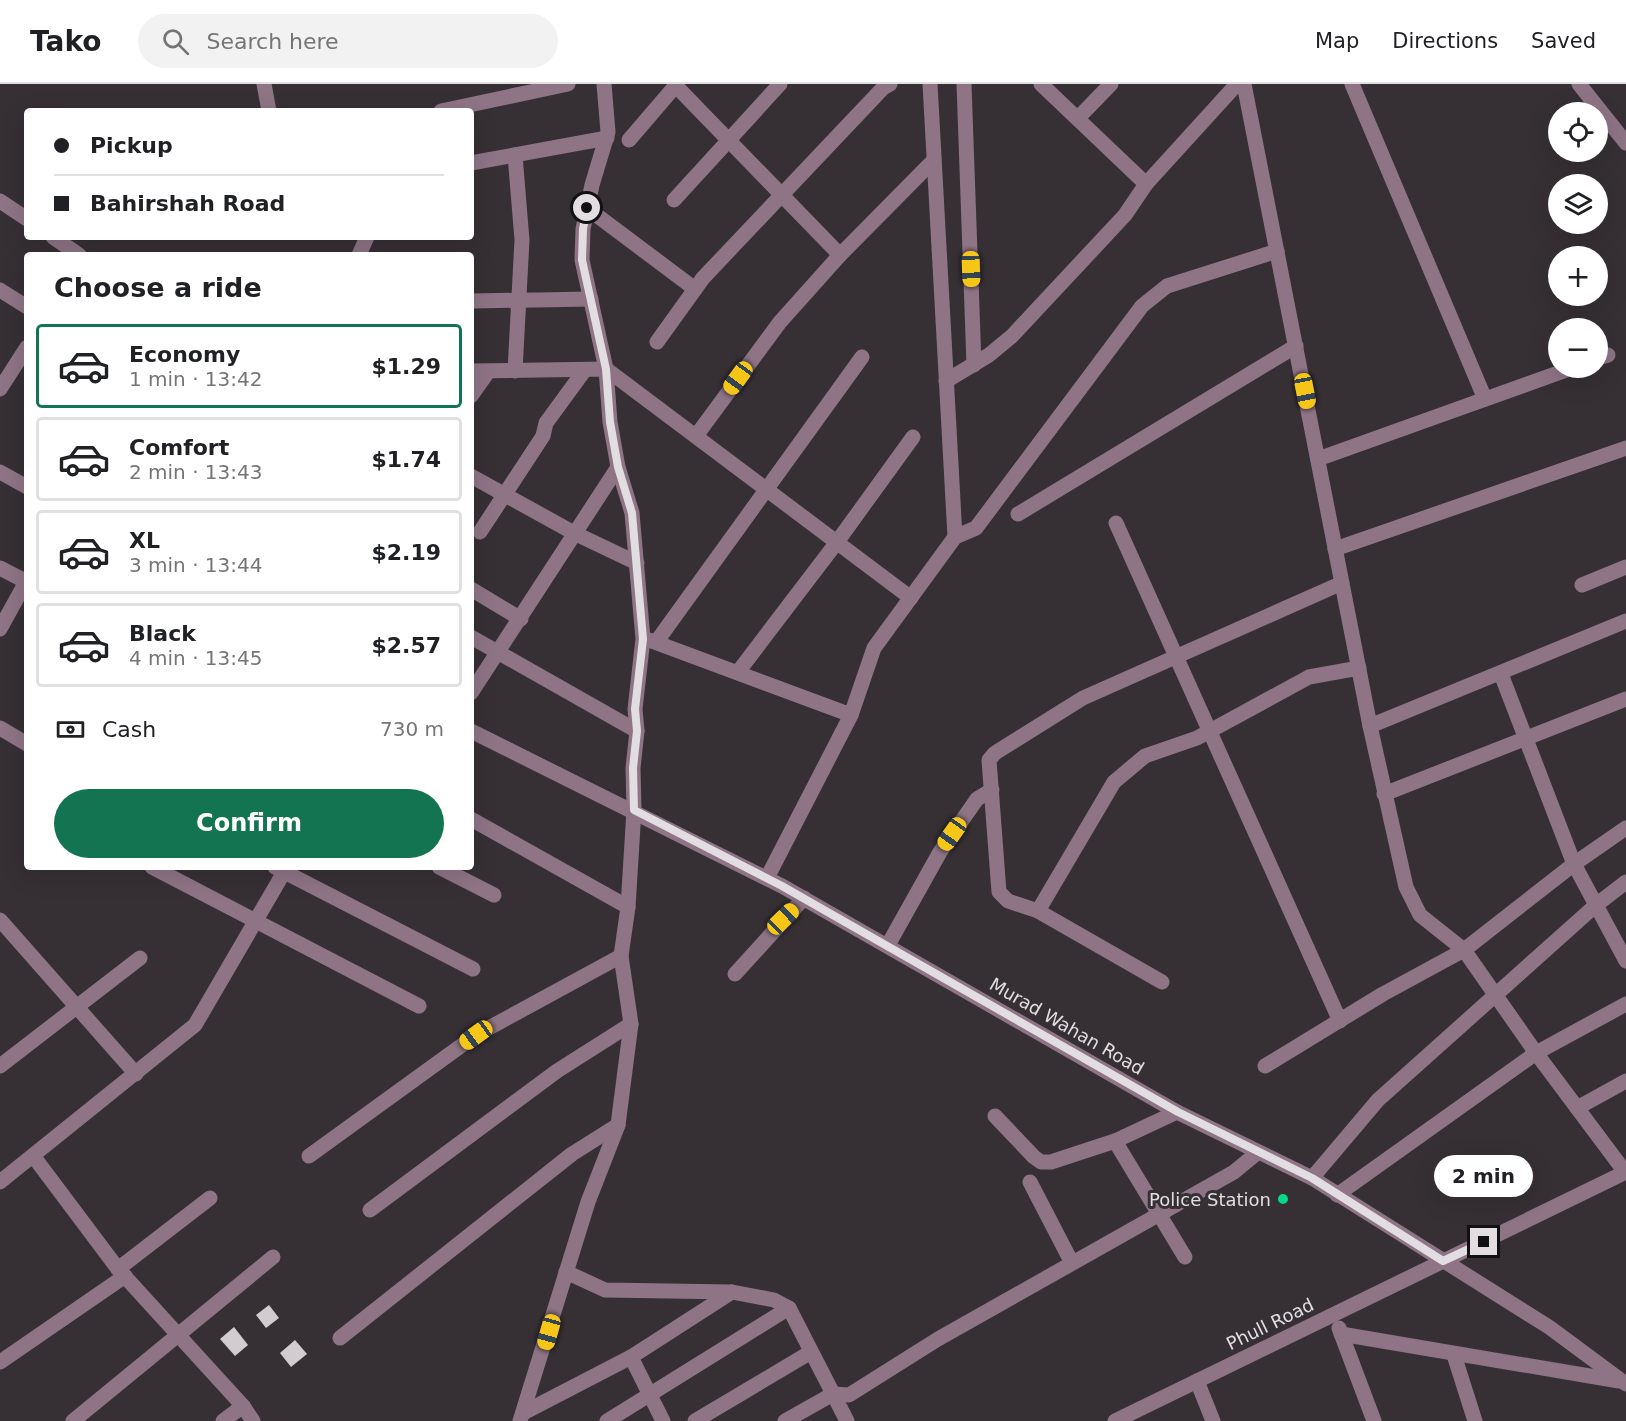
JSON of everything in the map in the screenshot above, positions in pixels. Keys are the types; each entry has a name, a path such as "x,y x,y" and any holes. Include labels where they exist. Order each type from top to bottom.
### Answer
{"street":[{"path":"264,84 268,108"},
{"path":"455,108 568,84"},
{"path":"521,1417 588,1203 618,1125 631,1024 621,956 628,907 634,810 633,768 637,731 635,709 650,640 637,563 632,513 618,467 610,422 606,369 582,260 583,229 587,208 607,138 604,84"},
{"path":"675,200 780,84"},
{"path":"657,342 695,289 782,194 883,88 890,84"},
{"path":"930,84 955,537"},
{"path":"964,84 974,365"},
{"path":"1041,84 1146,184"},
{"path":"1078,118 1111,84"},
{"path":"946,381 974,365 1019,328 1125,215 1146,184 1237,84"},
{"path":"1244,84 1370,726 1406,887 1420,915 1464,950 1536,1053 1626,1172"},
{"path":"1352,84 1485,399"},
{"path":"1579,84 1626,143"},
{"path":"629,140 677,85 840,255"},
{"path":"474,162 607,138"},
{"path":"514,155 522,240 515,371"},
{"path":"696,436 780,322 840,255 934,160"},
{"path":"0,201 24,217"},
{"path":"587,208 695,289"},
{"path":"57,240 75,252"},
{"path":"767,878 851,715 874,648 955,537 976,528 1142,306 1167,286 1277,251"},
{"path":"0,290 24,305"},
{"path":"474,301 591,299"},
{"path":"1018,514 1296,346"},
{"path":"0,389 24,352"},
{"path":"650,640 862,357"},
{"path":"474,371 606,369 911,598"},
{"path":"480,532 543,436 546,423 584,371"},
{"path":"474,392 488,372"},
{"path":"1318,459 1548,377"},
{"path":"738,672 913,437"},
{"path":"1335,549 1626,448"},
{"path":"474,689 499,654 618,467"},
{"path":"0,472 24,485"},
{"path":"474,478 574,533 637,563"},
{"path":"1116,523 1340,1021"},
{"path":"1582,585 1626,567"},
{"path":"0,568 24,580"},
{"path":"1162,982 1038,911 1008,901 999,892 989,759 1083,698 1342,583"},
{"path":"0,628 24,587"},
{"path":"474,592 521,619"},
{"path":"1370,726 1626,621"},
{"path":"474,639 637,731"},
{"path":"650,640 851,715"},
{"path":"1038,911 1114,782 1145,756 1173,748 1309,676 1359,668"},
{"path":"1501,674 1574,864 1626,961"},
{"path":"1384,794 1626,699"},
{"path":"0,728 24,742"},
{"name":"Murad Wahan Road","path":"474,732 767,878 1178,1112 1257,1153 1312,1178 1549,1327 1624,1383"},
{"path":"888,945 940,852 977,799 992,790"},
{"path":"474,821 628,907"},
{"path":"1265,1066 1464,950 1574,864 1626,828"},
{"path":"158,870 419,1006"},
{"path":"0,1182 34,1157 195,1025 281,870"},
{"path":"284,870 473,969"},
{"path":"445,870 494,895"},
{"path":"1312,1178 1378,1100 1596,905 1626,882"},
{"path":"735,974 804,898"},
{"path":"0,920 136,1074"},
{"path":"1612,935 1626,928"},
{"path":"309,1156 476,1035 621,956"},
{"path":"0,1066 140,958"},
{"path":"1337,1195 1536,1053 1626,1005"},
{"path":"370,1210 557,1071 631,1024"},
{"path":"1577,1108 1626,1081"},
{"path":"995,1116 1041,1162 1051,1162 1115,1142 1178,1112"},
{"path":"340,1338 572,1154 618,1125"},
{"path":"1115,1142 1185,1257"},
{"path":"785,1421 833,1394 849,1395 938,1339 1234,1172 1257,1153"},
{"path":"34,1157 121,1272 243,1406 253,1421"},
{"name":"Phull Road","path":"1115,1421 1626,1172"},
{"path":"1030,1182 1072,1263"},
{"path":"0,1362 121,1272 210,1198"},
{"path":"73,1421 273,1257"},
{"path":"566,1272 605,1290 732,1292 774,1300 789,1308 847,1421"},
{"path":"521,1417 632,1357 732,1292"},
{"path":"607,1421 651,1396 789,1308"},
{"path":"1334,1314 1374,1421"},
{"path":"1341,1334 1624,1383"},
{"path":"695,1421 812,1352"},
{"path":"1454,1355 1475,1421"},
{"path":"632,1357 663,1421"},
{"path":"1197,1381 1213,1421"},
{"path":"223,1421 243,1406"}],"building":[{"path":"269,1305 279,1318 266,1328 256,1315"},
{"path":"234,1327 248,1345 235,1356 220,1339"},
{"path":"295,1340 307,1354 291,1367 280,1353"}],"place":[{"name":"Police Station","path":"1283,1199"}],"route":[{"path":"587,208 583,229 582,260 606,369 610,422 618,467 632,513 643,639 635,709 637,731 633,768 634,810 782,886 1178,1112 1257,1153 1312,1178 1443,1261 1484,1242"}]}
